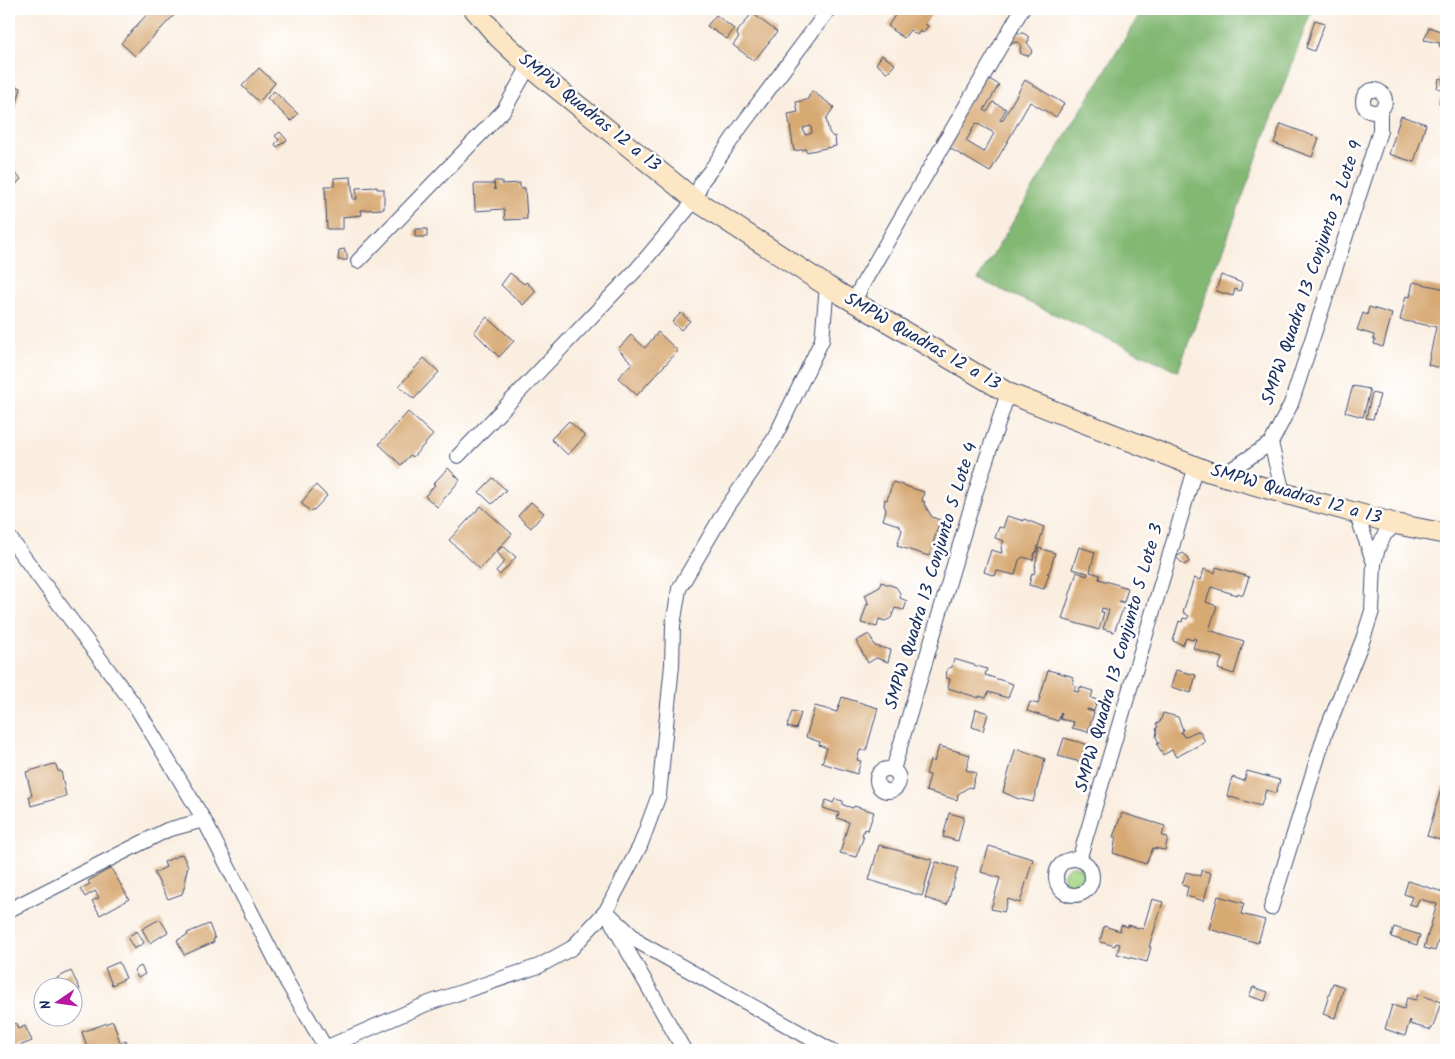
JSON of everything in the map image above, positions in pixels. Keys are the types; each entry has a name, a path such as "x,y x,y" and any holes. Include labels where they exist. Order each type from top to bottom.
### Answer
{"street":[{"name":"SMPW Quadras 12 a 13","path":"474,9 499,38 528,66 695,200 827,286 1008,393 1223,475 1396,524 1446,534"},
{"path":"458,456 637,269 695,200 702,181 829,9"},
{"path":"854,302 861,286 1022,9"},
{"path":"358,261 478,134 504,110 528,66"},
{"name":"SMPW Quadra 13 Conjunto 3 Lote 9","path":"1223,475 1271,443 1291,404 1380,131 1380,112"},
{"path":"9,537 136,708 204,820 287,982 326,1049 429,1003 538,966 572,948 606,911 640,846 659,795 672,665 673,625 680,589 724,512 774,439 782,423 822,340 827,286"},
{"name":"SMPW Quadra 13 Conjunto 5 Lote 4","path":"893,770 976,491 1008,393"},
{"path":"1271,443 1282,493"},
{"name":"SMPW Quadra 13 Conjunto 5 Lote 3","path":"1079,860 1196,466"},
{"path":"1356,513 1374,564"},
{"path":"1270,908 1325,734 1363,639 1372,611 1374,564 1378,548 1385,534 1396,524"},
{"path":"9,910 166,830 204,820"},
{"path":"606,911 684,1050"},
{"path":"606,911 640,943 831,1050"}],"green space":[{"path":"1143,9 1312,9 1178,371 978,279"},
{"path":"1074,866 1081,869 1084,876 1081,883 1074,886 1067,883 1064,876 1067,869"}],"building":[{"path":"146,9 180,9 135,56 121,43 149,12"},
{"path":"899,9 925,9 932,13 925,24 928,26 923,33 920,31 917,35 910,30 904,38 888,26"},
{"path":"752,13 777,32 754,61 733,45 739,37 737,35 738,31"},
{"path":"716,15 734,29 727,39 707,26"},
{"path":"1315,20 1325,23 1314,51 1306,48"},
{"path":"1429,27 1446,33 1446,48 1439,46 1440,43 1424,40"},
{"path":"1017,30 1019,34 1023,33 1028,36 1029,40 1027,43 1032,49 1031,54 1028,56 1021,54 1021,45 1017,42 1009,44"},
{"path":"882,55 895,64 888,73 876,64"},
{"path":"259,68 275,83 259,102 242,86"},
{"path":"983,75 999,85 984,110 987,112 993,102 1006,109 1000,120 1002,121 1025,80 1064,104 1056,117 1030,102 990,172 936,140 942,130 949,135","holes":["976,123 994,133 984,152 966,141"]},
{"path":"1439,78 1446,80 1446,105 1439,103 1443,90 1437,88"},
{"path":"9,84 21,88 11,124 9,123"},
{"path":"274,91 298,114 291,121 267,98"},
{"path":"812,91 834,107 826,119 829,132 833,137 835,136 836,146 806,152 806,149 794,151 788,114 798,112 796,102 807,100","holes":["811,126 812,133 805,135 803,128"]},
{"path":"1401,116 1426,124 1414,162 1389,154"},
{"path":"1281,124 1319,138 1312,157 1274,143"},
{"path":"280,132 287,140 277,147 275,144 279,140 275,136"},
{"path":"9,168 21,179 9,192"},
{"path":"351,177 353,199 357,199 356,188 377,187 377,189 384,189 384,209 361,210 362,215 343,217 343,229 327,229 325,186 334,186 334,178"},
{"path":"494,181 502,181 502,184 520,183 520,189 525,188 527,219 505,220 504,209 475,211 474,184 494,184 495,190"},
{"path":"415,229 427,229 427,237 415,237"},
{"path":"345,249 347,260 338,260 339,250"},
{"path":"510,273 524,284 526,282 536,291 523,305 501,285"},
{"path":"1221,275 1242,283 1240,291 1235,289 1233,296 1216,291"},
{"path":"1413,282 1446,289 1446,369 1428,365 1436,327 1400,320 1406,296 1410,297"},
{"path":"1369,307 1392,314 1383,347 1374,344 1374,335 1357,330 1363,313 1367,315"},
{"path":"681,313 690,321 681,330 672,322"},
{"path":"487,317 514,341 499,357 474,332"},
{"path":"658,332 678,351 637,395 618,378 632,363 618,349 631,335 645,348"},
{"path":"424,358 439,372 414,399 399,386"},
{"path":"1353,386 1369,389 1370,391 1363,417 1345,412"},
{"path":"1372,393 1380,395 1373,419 1366,418"},
{"path":"408,412 433,435 413,457 410,455 401,465 379,444"},
{"path":"569,421 585,436 568,455 551,439"},
{"path":"448,468 460,480 437,507 425,496"},
{"path":"493,478 506,490 492,504 479,492"},
{"path":"893,482 924,492 922,501 925,502 924,504 932,517 940,520 929,556 897,546 902,530 898,525 883,520 886,510 884,505 885,499 887,500"},
{"path":"316,485 327,496 311,512 301,503"},
{"path":"531,502 544,513 531,528 518,516"},
{"path":"481,506 512,534 480,569 449,540"},
{"path":"1007,516 1024,521 1024,519 1044,527 1033,560 1023,557 1019,560 1015,575 997,571 995,576 984,572 991,550 1002,553 1001,547 1004,541 995,538 999,527 1003,528"},
{"path":"503,546 516,557 500,575 496,571 505,561 497,552"},
{"path":"1079,547 1095,552 1090,572 1100,575 1099,579 1128,588 1124,602 1119,601 1125,604 1114,632 1103,629 1109,610 1102,608 1101,612 1104,612 1099,630 1062,619 1077,572 1087,576 1088,573 1072,569"},
{"path":"1039,548 1055,553 1049,573 1047,573 1049,574 1044,589 1029,585 1032,573 1034,574"},
{"path":"1183,553 1188,557 1189,562 1184,565 1176,557"},
{"path":"1216,567 1249,577 1243,595 1211,587 1206,602 1217,606 1209,630 1244,641 1234,674 1218,669 1222,658 1193,648 1196,639 1186,638 1183,645 1173,641 1179,621 1182,622 1183,618 1187,619 1189,616 1183,612 1194,578 1201,580 1204,569 1215,573"},
{"path":"881,582 896,587 900,593 900,598 907,601 904,610 895,608 891,618 885,621 879,619 877,627 861,623 867,604 869,605 865,595 880,587"},
{"path":"869,634 875,646 891,650 888,662 876,658 868,663 856,641"},
{"path":"954,659 987,669 985,675 1013,684 1008,698 988,692 986,698 979,696 979,698 948,688 950,679 946,678 947,669 952,667"},
{"path":"1048,670 1071,676 1074,680 1073,684 1076,686 1074,691 1078,692 1080,687 1093,691 1091,698 1097,700 1094,711 1087,709 1094,712 1088,732 1072,728 1074,722 1060,719 1061,712 1058,721 1027,711 1030,702 1038,704"},
{"path":"1176,670 1196,675 1191,693 1171,687"},
{"path":"842,697 878,708 866,751 860,750 857,760 861,761 857,774 822,763 827,748 819,745 820,742 806,737 815,706 837,712"},
{"path":"976,709 988,713 983,731 972,727"},
{"path":"792,711 801,713 796,729 787,727"},
{"path":"1163,713 1178,717 1184,737 1200,731 1205,742 1176,757 1172,750 1163,755 1157,744 1159,743 1156,737 1156,728 1158,727 1156,724 1160,722"},
{"path":"1064,738 1086,744 1080,762 1058,756"},
{"path":"939,746 970,755 966,770 976,773 972,788 969,787 958,794 957,800 926,791 930,775 926,774 930,760 934,762"},
{"path":"1019,749 1045,759 1033,802 1016,798 1003,792 1015,750"},
{"path":"54,764 58,771 61,771 66,796 31,806 29,796 32,796 26,772"},
{"path":"1247,771 1280,780 1276,793 1266,790 1261,806 1227,796 1232,777 1244,781"},
{"path":"1442,786 1446,787 1446,831 1443,830 1440,840 1427,836"},
{"path":"835,799 843,801 843,805 874,812 868,830 864,829 862,836 864,836 856,857 840,853 849,822 837,818 839,813 823,808 826,800 833,803"},
{"path":"949,813 964,817 958,841 943,837"},
{"path":"1122,813 1165,826 1162,836 1168,837 1165,850 1153,848 1146,864 1113,853 1116,837 1113,837"},
{"path":"879,845 932,860 922,896 869,880"},
{"path":"989,846 1033,859 1020,903 1008,899 1004,912 991,909 1000,878 981,872"},
{"path":"182,854 188,866 185,885 182,894 168,899 154,873 166,867 164,862"},
{"path":"936,862 958,868 947,905 925,898"},
{"path":"111,868 129,899 100,915 92,901 99,898 95,891 85,897 80,889 90,884 88,881"},
{"path":"1202,870 1211,873 1204,901 1186,896 1188,887 1182,885 1186,872 1200,876"},
{"path":"1408,881 1446,893 1446,940 1439,938 1435,951 1424,948 1437,904 1419,899 1416,906 1409,904 1412,897 1404,894"},
{"path":"1218,896 1244,903 1241,914 1265,920 1258,943 1209,929"},
{"path":"1152,899 1163,902 1149,947 1151,947 1147,962 1117,954 1120,944 1116,943 1115,946 1100,942 1104,926 1120,931 1121,925 1143,929"},
{"path":"160,919 168,932 150,943 142,929"},
{"path":"209,924 215,939 213,940 214,942 184,955 177,940 188,935 187,933"},
{"path":"1394,927 1420,935 1417,945 1391,937"},
{"path":"137,931 144,943 134,949 127,937"},
{"path":"119,962 126,978 112,985 105,968"},
{"path":"141,966 145,974 138,978 134,970"},
{"path":"71,971 74,976 61,976"},
{"path":"1333,983 1344,987 1335,1018 1323,1014"},
{"path":"1253,987 1268,992 1265,1001 1249,996"},
{"path":"1418,994 1441,1002 1431,1030 1410,1024 1411,1020 1405,1036 1385,1029 1392,1005 1404,1009 1407,998 1416,1000"},
{"path":"113,1021 120,1042 126,1040 128,1050 88,1050 82,1032"},
{"path":"16,1023 18,1029 25,1026 32,1041 9,1050 9,1026"}]}
